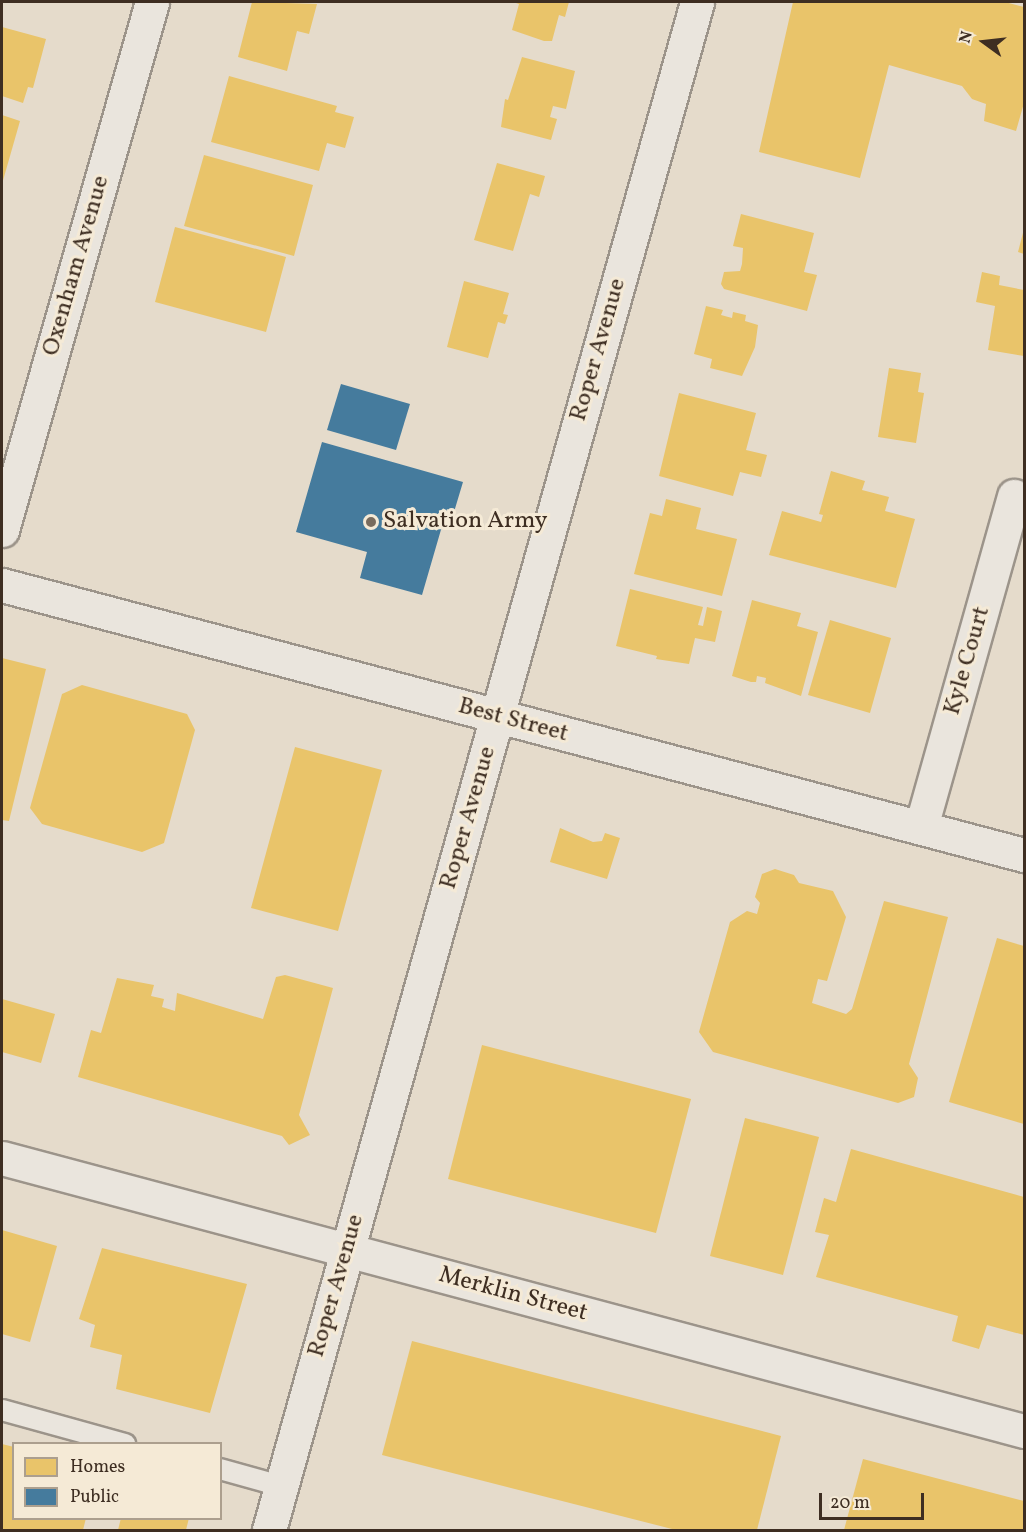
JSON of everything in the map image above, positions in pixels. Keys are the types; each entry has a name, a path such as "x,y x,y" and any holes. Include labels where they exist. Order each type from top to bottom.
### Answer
{"street":[{"name":"Oxenham Avenue","path":"2,530 152,2"},
{"name":"Roper Avenue","path":"269,1530 697,2"},
{"name":"Kyle Court","path":"921,827 1014,496"},
{"name":"Best Street","path":"2,585 1024,855"},
{"name":"Merklin Street","path":"2,1158 1024,1431"}],"lane":[{"path":"2,1410 121,1442"},
{"path":"222,1470 281,1486"}],"building: Homes":[{"path":"252,2 317,4 309,34 297,31 287,71 238,57"},
{"path":"513,2 569,2 565,17 559,15 552,41 544,41 512,30 519,4"},
{"path":"793,2 1005,2 1024,7 1024,103 1016,131 984,121 986,104 972,99 962,86 889,65 860,178 759,152"},
{"path":"2,27 46,39 33,88 28,87 23,103 2,96"},
{"path":"522,57 575,71 566,109 553,106 550,117 557,119 551,140 501,127 505,99 508,100"},
{"path":"229,76 337,106 335,112 354,117 345,148 327,143 319,171 211,142"},
{"path":"2,115 20,121 2,184"},
{"path":"204,155 313,185 294,256 184,226"},
{"path":"497,163 545,176 539,197 530,194 513,251 474,240"},
{"path":"741,214 814,233 804,272 817,275 807,311 724,289 721,284 724,272 740,271 742,264 743,248 733,246"},
{"path":"175,227 286,257 266,332 155,302"},
{"path":"1024,229 1024,254 1018,252"},
{"path":"982,272 1000,276 999,285 1024,290 1024,356 988,350 995,306 976,302"},
{"path":"464,281 509,293 503,314 508,315 505,324 498,322 488,358 447,347"},
{"path":"706,306 723,310 721,315 732,318 733,312 746,315 745,321 758,325 755,347 742,376 710,368 712,359 694,354"},
{"path":"889,368 921,373 918,392 924,393 916,443 878,437"},
{"path":"679,393 756,413 746,450 767,455 761,477 740,472 733,496 659,476"},
{"path":"831,471 865,481 862,490 889,497 885,511 915,519 896,588 769,555 782,511 821,522 823,515 819,514"},
{"path":"666,499 701,508 696,529 737,539 722,596 634,574 650,513 662,516"},
{"path":"630,589 703,607 698,625 703,626 707,607 722,611 715,642 695,638 689,664 656,659 657,656 616,646"},
{"path":"752,600 801,613 797,626 818,632 801,696 765,683 766,678 757,676 756,682 751,682 732,676"},
{"path":"830,620 891,638 870,713 808,695"},
{"path":"2,658 46,669 9,821 2,820"},
{"path":"82,685 187,714 195,730 164,843 142,852 42,824 30,808 62,694"},
{"path":"295,747 382,770 338,931 251,908"},
{"path":"560,828 593,842 602,841 605,833 620,838 607,879 550,862"},
{"path":"775,869 794,875 799,883 833,891 846,917 827,981 818,979 812,1003 846,1014 852,1009 884,901 948,917 909,1064 918,1078 914,1097 898,1103 713,1052 699,1032 730,922 747,911 757,914 760,903 755,897 762,874"},
{"path":"997,938 1024,946 1024,1124 949,1102"},
{"path":"285,975 333,988 299,1115 310,1135 289,1145 282,1136 78,1077 91,1030 101,1033 117,978 154,985 151,996 164,999 162,1007 175,1011 177,993 263,1019 276,977"},
{"path":"2,999 55,1014 41,1063 2,1052"},
{"path":"482,1045 691,1099 656,1233 448,1179"},
{"path":"745,1118 819,1137 783,1275 710,1256"},
{"path":"851,1149 1024,1197 1024,1335 987,1325 979,1349 952,1341 958,1316 816,1277 829,1235 815,1232 824,1198 836,1202"},
{"path":"2,1230 57,1246 30,1342 2,1334"},
{"path":"102,1248 247,1284 210,1413 116,1389 122,1355 90,1347 95,1325 79,1319"},
{"path":"412,1341 781,1436 757,1530 676,1530 382,1455"},
{"path":"2,1444 12,1446 12,1520 86,1520 83,1530 2,1530"},
{"path":"863,1459 1024,1501 1024,1530 844,1530"},
{"path":"120,1520 188,1520 186,1530 118,1530"}],"building: Public":[{"path":"341,384 410,404 396,450 327,430"},
{"name":"Salvation Army","path":"322,442 463,482 454,512 447,509 422,595 360,578 367,552 296,532"}],"place":[{"name":"Salvation Army","path":"371,522"}]}
